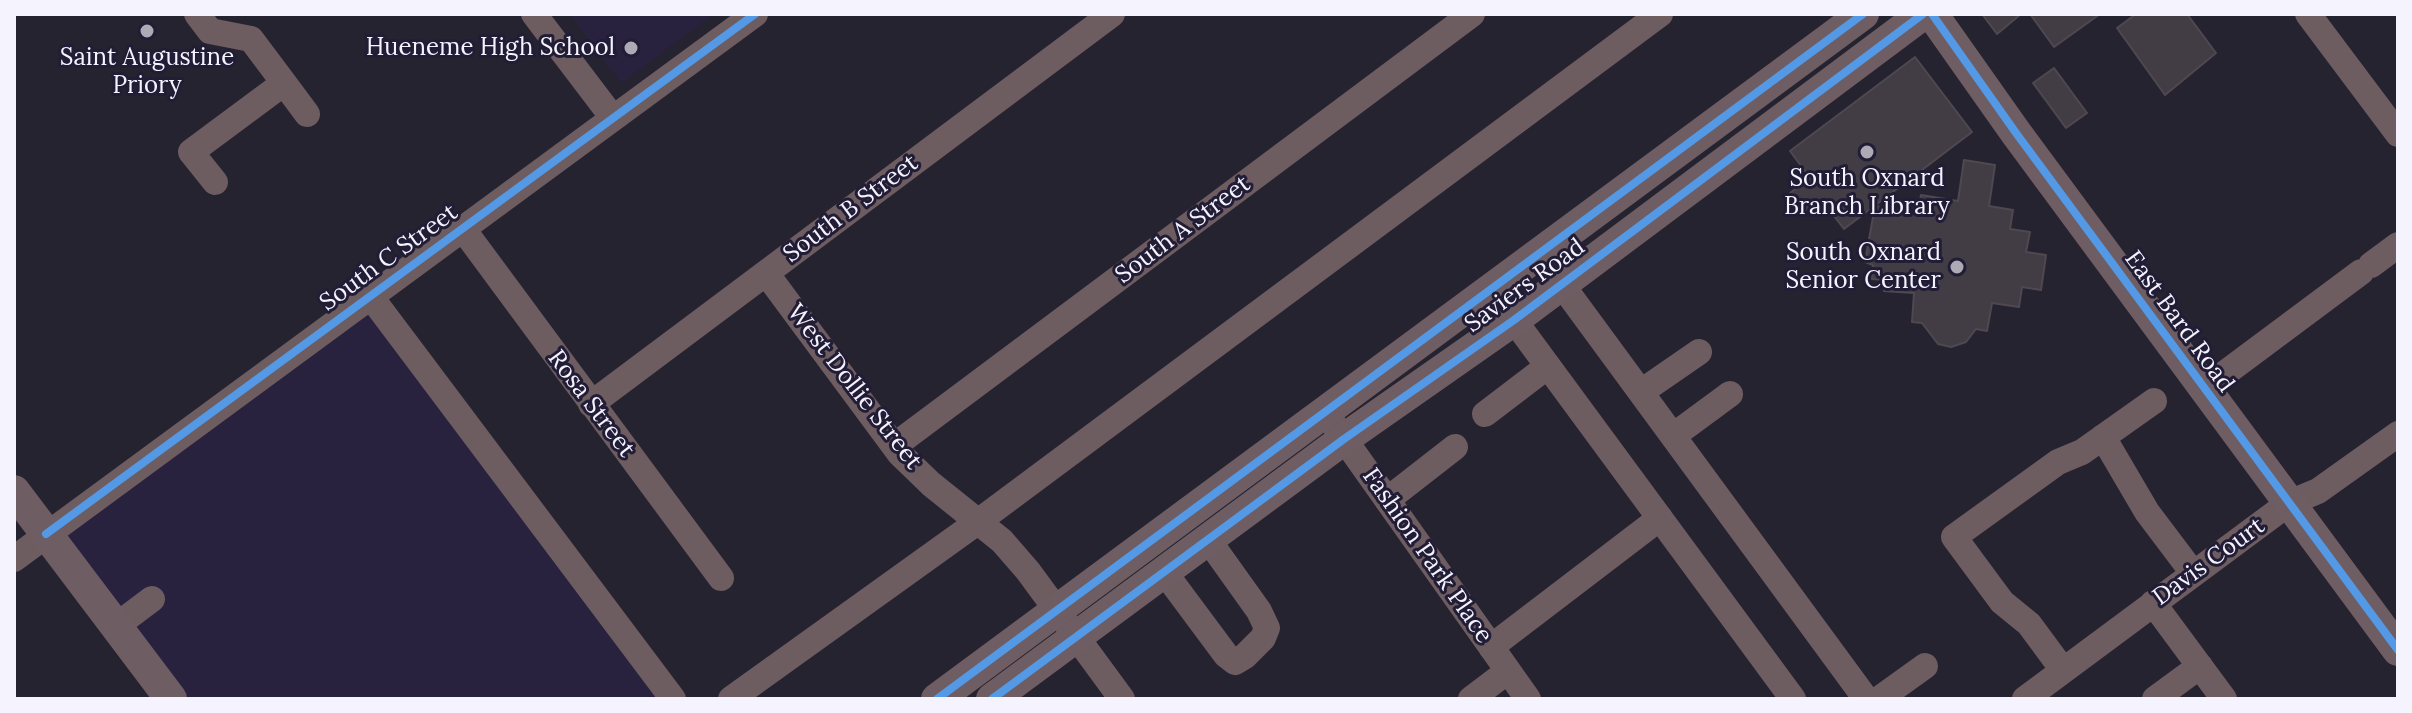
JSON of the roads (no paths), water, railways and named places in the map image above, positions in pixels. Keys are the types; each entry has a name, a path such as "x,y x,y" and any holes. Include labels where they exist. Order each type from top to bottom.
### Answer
{"main road":[{"name":"Saviers Road","path":"937,699 1863,14"},
{"name":"Saviers Road","path":"992,699 1344,439 1562,285 1923,14"},
{"name":"East Bard Road","path":"1932,14 2003,115 2398,650"},
{"path":"14,491 171,699"}],"street":[{"path":"197,14 210,31 251,39 307,114"},
{"path":"534,14 613,118"},
{"name":"South C Street","path":"14,559 755,14"},
{"name":"South B Street","path":"591,404 1112,14"},
{"name":"South A Street","path":"894,446 1472,14"},
{"path":"731,699 979,521 1660,14"},
{"path":"2308,14 2398,134"},
{"path":"215,182 191,152 284,83"},
{"name":"Rosa Street","path":"463,229 721,578"},
{"path":"2204,389 2398,245"},
{"name":"West Dollie Street","path":"766,273 894,446 931,484 979,521 1020,561 1122,699"},
{"path":"1562,285 1866,699"},
{"path":"371,297 673,699"},
{"path":"1514,320 1793,699"},
{"path":"1641,392 1699,352"},
{"path":"1485,414 1548,366"},
{"path":"1673,436 1730,394"},
{"path":"2063,670 2029,624 2002,602 1954,537 2058,462 2082,452 2154,401"},
{"name":"Fashion Park Place","path":"1325,412 1528,699"},
{"name":"Davis Court","path":"2026,699 2289,503 2318,491 2398,434"},
{"path":"2103,437 2147,512 2193,573"},
{"path":"1387,500 1455,447"},
{"path":"1491,647 1660,518"},
{"path":"1165,573 1226,655 1235,662 1245,656 1263,638 1267,628 1259,611 1209,541"},
{"path":"116,626 152,599"},
{"path":"2153,603 2224,699"},
{"path":"1879,699 1925,666"},
{"path":"2155,699 2200,666"},
{"path":"1471,699 1508,671"}],"place":[{"name":"Saint Augustine Priory","path":"147,31"},
{"name":"Hueneme High School","path":"631,48"},
{"name":"South Oxnard Branch Library","path":"1867,152"},
{"name":"South Oxnard Senior Center","path":"1957,267"}]}
